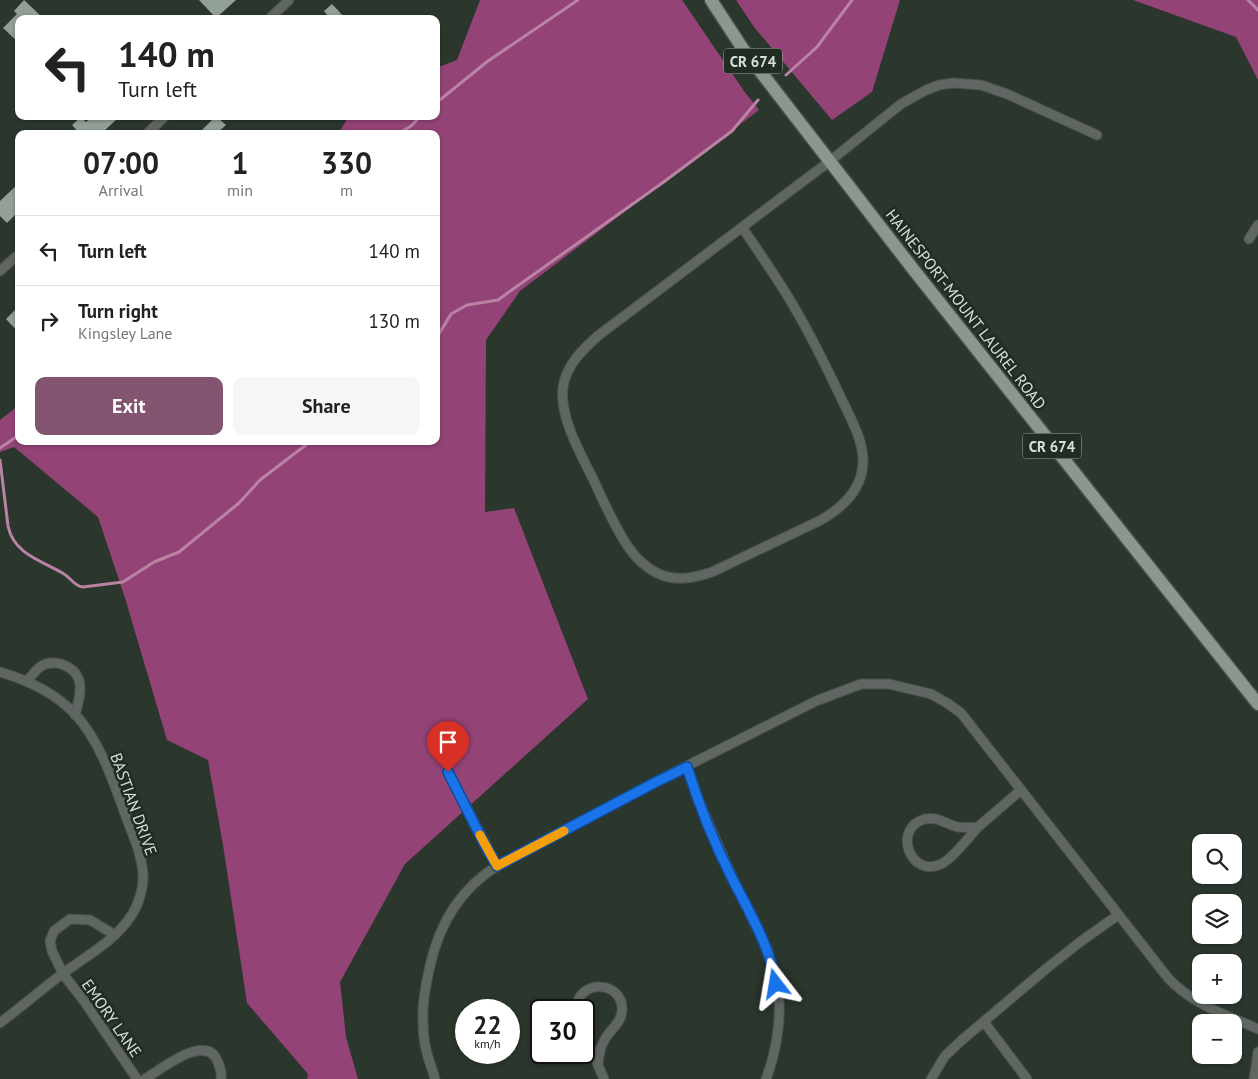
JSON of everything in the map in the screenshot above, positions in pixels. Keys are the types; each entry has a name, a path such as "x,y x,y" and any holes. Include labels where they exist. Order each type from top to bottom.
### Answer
{"main road":[{"name":"HAINESPORT-MOUNT LAUREL ROAD","path":"711,0 743,49 830,161 1066,464 1258,704"}],"street":[{"path":"273,15 289,0"},
{"path":"742,227 806,328 858,435 862,449 863,464 854,492 845,504 833,514 712,572 684,579 670,578 658,574 641,562 632,552 620,535 584,462 571,430 563,400 563,385 568,371 576,358 599,335 742,227 830,161 912,96 939,85 968,83 994,90 1097,135"},
{"path":"151,130 161,120"},
{"path":"1249,239 1258,225"},
{"path":"0,271 15,258"},
{"path":"27,681 40,667 46,664 60,664 69,667 79,680 80,696 75,715"},
{"name":"BASTIAN DRIVE","path":"0,672 27,681 48,692 75,715 92,737 137,844 143,874 142,889 138,903 132,916 116,935 0,1023"},
{"path":"435,1079 427,1053 423,1014 425,986 433,951 445,921 464,894 480,877 497,866 656,782 816,701 865,683 889,684 931,694 957,710 983,739 1118,915 1176,987 1193,999 1258,1029"},
{"path":"687,767 717,844 768,951 772,966 778,991 777,1026 771,1065 766,1079"},
{"path":"448,772 497,866"},
{"path":"978,827 958,827 928,818 921,820 910,831 907,838 910,854 914,860 929,867 945,862 978,827 1021,790"},
{"path":"931,1079 951,1049 1047,968 1118,915"},
{"name":"EMORY LANE","path":"116,935 90,920 80,919 70,920 54,931 50,941 52,951 63,974 84,1001 137,1079"},
{"path":"579,999 588,989 595,986 610,989 620,1001 622,1008 621,1016 618,1023 603,1042 598,1064"},
{"path":"984,1022 1027,1079"},
{"path":"145,1079 182,1056 200,1050 215,1056 222,1073 221,1079"},
{"path":"1254,1079 1258,1052"},
{"path":"595,1057 604,1079"}],"shaded area":[{"path":"480,0 682,0 759,110 520,291 486,340 485,512 514,508 588,699 405,864 340,982 346,1037 358,1079 307,1079 308,1074 247,1003 208,760 167,740 125,598 98,517 14,447 0,452 0,420 15,408 15,445 440,445 440,130 340,130 347,120 440,120 440,66 457,60"},
{"path":"736,0 900,0 872,92 832,120 754,27"},
{"path":"1133,0 1258,0 1258,80 1236,37"}],"building":[{"path":"24,0 40,15 16,15 14,11"},
{"path":"199,0 236,0 219,15 213,15"},
{"path":"332,4 342,15 327,15 324,11"},
{"path":"15,16 15,39 3,28"},
{"path":"78,120 86,122 88,120 116,120 105,130 76,130 72,125"},
{"path":"212,120 220,120 226,125 220,130 202,130"},
{"path":"15,187 15,215 7,223 0,216 0,201"},
{"path":"15,310 15,329 6,319"}],"waterway":[{"path":"440,100 488,61 578,0"},
{"path":"786,75 817,47 852,0"},
{"path":"1248,0 1258,10"},
{"path":"440,332 451,314 467,305 498,300 665,181 732,131 758,100"},
{"path":"404,130 417,120"},
{"path":"0,448 15,438"},
{"path":"0,460 8,526 16,544 30,556 64,574 77,585 83,587 123,582 154,562 179,552 239,503 260,480 306,445"}],"slow traffic":[{"path":"480,835 497,866 564,831"}],"route":[{"path":"448,772 497,866 687,767 700,804 743,902 768,951 776,984"}]}
